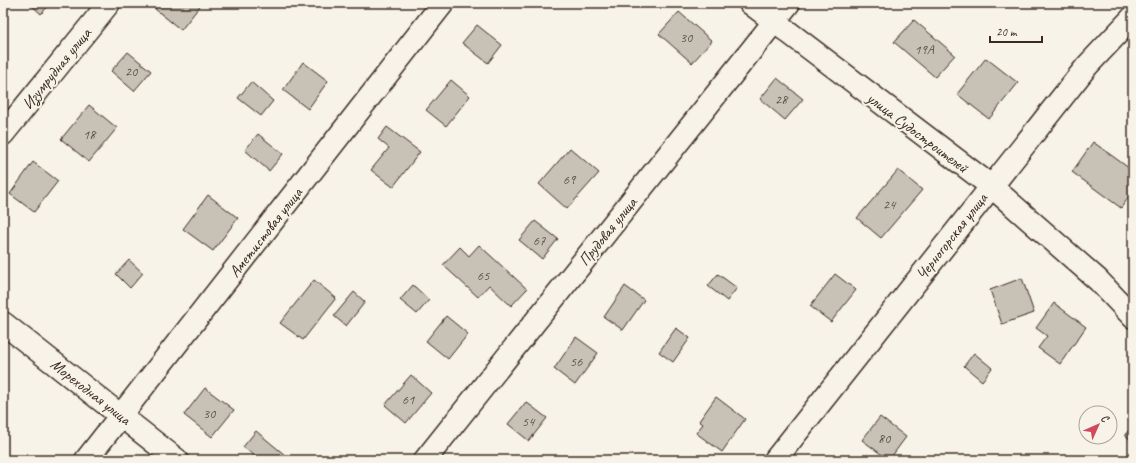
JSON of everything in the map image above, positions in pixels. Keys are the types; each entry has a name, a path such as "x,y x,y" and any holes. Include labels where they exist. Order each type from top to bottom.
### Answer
{"street":[{"name":"Изумрудная улица","path":"3,134 109,3"},
{"name":"Аметистовая улица","path":"86,460 442,3"},
{"name":"улица Судостроителей","path":"750,3 991,186 1098,280 1133,317"},
{"name":"Прудовая улица","path":"425,460 789,3"},
{"name":"Черногорская улица","path":"775,460 1087,66 1133,17"},
{"name":"Мореходная улица","path":"3,323 122,415 177,460"}],"building":[{"path":"29,3 51,3 41,14"},
{"path":"160,3 196,3 200,6 181,30 155,9"},
{"path":"679,12 712,41 692,63 659,34"},
{"path":"914,20 955,55 935,77 894,42"},
{"path":"477,25 502,45 488,63 462,43"},
{"path":"128,52 151,71 134,91 111,71"},
{"path":"986,58 1018,83 989,119 957,94"},
{"path":"303,62 328,81 308,109 283,90"},
{"path":"777,78 803,99 785,120 760,99"},
{"path":"451,80 470,96 446,126 426,110"},
{"path":"251,82 273,101 261,116 238,98"},
{"path":"89,105 117,128 89,162 61,139"},
{"path":"387,127 420,152 393,187 371,170 389,148 378,139"},
{"path":"258,134 283,154 269,171 245,150"},
{"path":"1093,142 1133,171 1133,191 1121,208 1072,172"},
{"path":"570,148 599,173 567,209 539,184"},
{"path":"33,162 58,181 34,212 10,194"},
{"path":"898,170 922,190 881,238 857,218"},
{"path":"208,195 238,218 213,251 183,229"},
{"path":"535,221 558,239 542,259 519,240"},
{"path":"479,245 527,289 511,306 489,285 478,297 443,265 460,247 469,256"},
{"path":"129,260 143,273 130,288 116,274"},
{"path":"718,274 737,288 727,301 708,286"},
{"path":"835,274 856,290 831,322 810,306"},
{"path":"1022,278 1034,313 1002,324 990,290"},
{"path":"314,280 336,298 303,340 280,323"},
{"path":"413,285 429,300 417,314 400,300"},
{"path":"625,286 644,300 623,330 604,317"},
{"path":"354,292 365,302 346,326 334,316"},
{"path":"1054,303 1086,327 1060,364 1038,348 1047,336 1036,328"},
{"path":"446,316 468,334 448,359 426,341"},
{"path":"676,328 690,338 673,362 659,352"},
{"path":"576,337 598,353 575,385 554,369"},
{"path":"974,353 992,368 982,381 964,366"},
{"path":"411,375 431,393 406,423 385,405"},
{"path":"205,388 234,410 212,437 184,415"},
{"path":"716,397 745,419 722,452 696,433 703,424 699,421"},
{"path":"526,402 547,418 529,441 508,424"},
{"path":"880,417 906,437 889,460 862,440"},
{"path":"1133,425 1133,442 1125,435"},
{"path":"256,431 291,460 254,460 256,457 243,447"}]}
